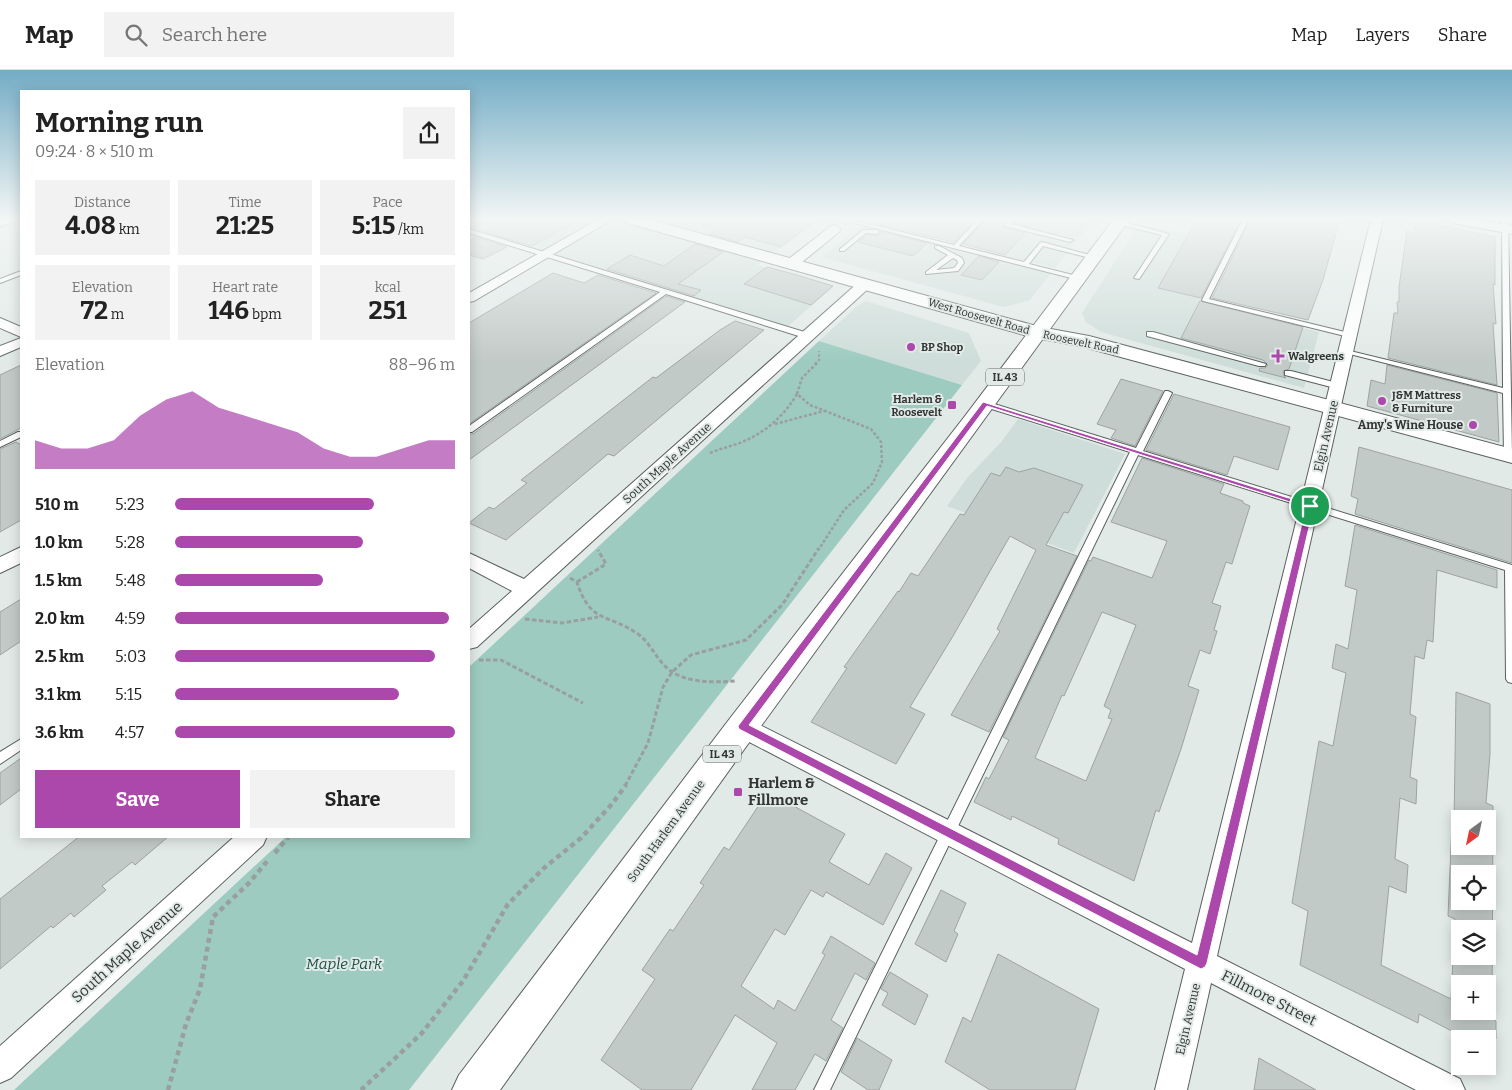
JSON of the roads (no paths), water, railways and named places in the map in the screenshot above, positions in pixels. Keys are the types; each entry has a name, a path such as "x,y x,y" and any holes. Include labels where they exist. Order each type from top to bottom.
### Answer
{"main road":[{"name":"West Roosevelt Road","path":"801,267 1038,333"},
{"name":"IL 43","path":"1038,333 1087,267"},
{"name":"South Harlem Avenue","path":"474,1090 742,726 1038,333"},
{"name":"Roosevelt Road","path":"1038,333 1074,352 1333,406 1511,462"}],"street":[{"path":"470,297 524,267"},
{"name":"Elgin Avenue","path":"1171,1090 1366,267"},
{"name":"South Maple Avenue","path":"470,640 526,589 814,340 865,284"},
{"path":"0,322 20,332"},
{"path":"0,352 20,342"},
{"path":"0,566 20,555"},
{"path":"470,561 526,589"},
{"name":"Fillmore Street","path":"742,726 1449,1090"},
{"name":"South Maple Avenue","path":"0,1067 252,838"}],"lane":[{"path":"582,267 814,340"},
{"path":"1032,267 1079,278"},
{"path":"1137,278 1145,267"},
{"path":"1222,267 1205,300 1350,336"},
{"path":"1508,267 1511,462"},
{"path":"0,281 20,273"},
{"path":"470,429 664,292"},
{"path":"1150,334 1262,364"},
{"path":"1346,352 1510,393"},
{"path":"1288,373 1333,406"},
{"path":"822,1090 1137,451 1168,392"},
{"path":"986,404 1511,569 1512,679"},
{"path":"0,444 20,434"},
{"path":"0,759 20,745"}],"place":[{"name":"BP Shop","path":"911,347"},
{"name":"Walgreens","path":"1278,356"},
{"name":"J&M Mattress & Furniture","path":"1382,401"},
{"name":"Harlem & Roosevelt","path":"952,405"},
{"name":"Amy's Wine House","path":"1473,425"},
{"name":"Harlem & Fillmore","path":"738,792"}],"park label":[{"name":"Maple Park","path":"344,964"}]}
